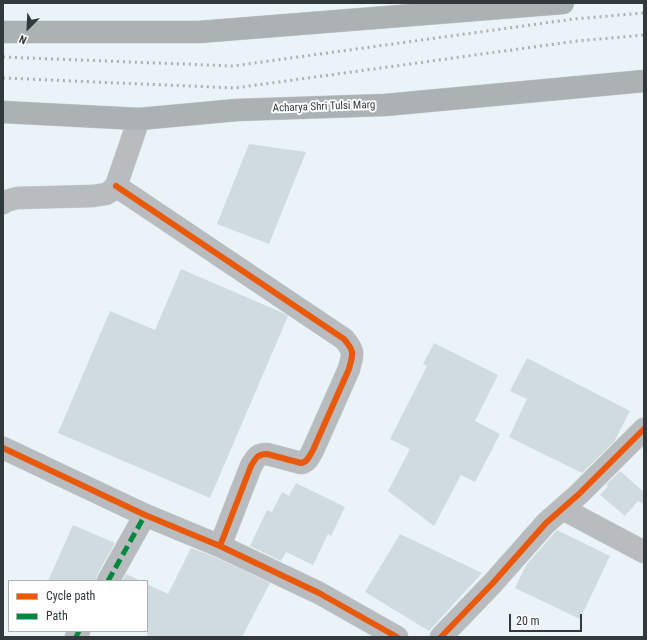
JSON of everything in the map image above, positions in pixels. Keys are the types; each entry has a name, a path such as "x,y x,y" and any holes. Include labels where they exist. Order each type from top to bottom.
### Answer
{"highway":[{"path":"3,32 199,32 563,3"},
{"name":"Acharya Shri Tulsi Marg","path":"3,112 138,119 237,110 385,105 644,81"}],"street":[{"path":"3,202 17,198 93,196 106,194 111,191 116,186 138,119"},
{"path":"116,186 344,338 351,347 352,355 349,369 313,450 307,460 301,463 267,454 258,456 251,466 220,546"},
{"path":"441,637 492,584 546,523 579,494 644,429"},
{"path":"3,448 145,515 220,546 319,593 397,637"},
{"path":"563,509 644,552"},
{"path":"109,580 145,515"}],"building":[{"path":"249,144 306,152 269,244 217,224"},
{"path":"181,269 288,316 210,498 58,433 110,311 155,330"},
{"path":"434,343 498,375 475,421 500,434 475,482 461,475 434,526 388,491 410,449 390,439 427,366 423,364"},
{"path":"527,358 630,411 614,442 582,473 509,437 527,399 510,391"},
{"path":"620,471 644,492 644,504 638,501 625,516 600,495 608,486 606,485"},
{"path":"296,483 345,507 331,536 328,534 313,565 286,552 281,561 250,546 267,510 272,512 282,492 289,496"},
{"path":"73,525 115,543 97,575 96,580 48,580"},
{"path":"557,530 610,556 580,619 515,588 526,565"},
{"path":"400,534 482,573 429,631 365,592"},
{"path":"191,548 215,557 270,583 242,637 147,637 148,584 168,594"},
{"path":"126,574 139,580 123,580"}],"railway":[{"path":"3,57 233,66 574,19 644,13"},
{"path":"3,78 235,88 577,41 644,35"}],"marked path":[{"path":"109,580 145,515"},
{"path":"76,637 78,632"}],"cycle path":[{"path":"116,186 344,339 350,347 352,353 349,369 308,458 301,463 267,454 257,457 251,466 220,546"},
{"path":"441,637 492,584 546,523 579,494 644,429"},
{"path":"3,448 145,515 220,546 319,593 397,637"}]}
